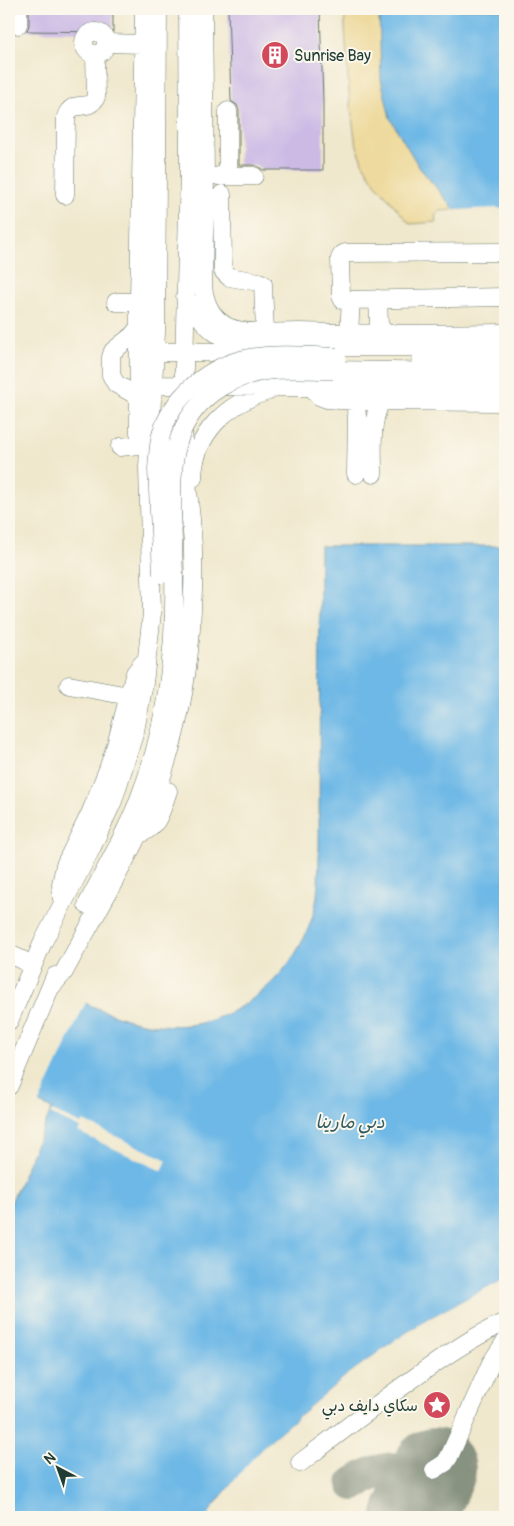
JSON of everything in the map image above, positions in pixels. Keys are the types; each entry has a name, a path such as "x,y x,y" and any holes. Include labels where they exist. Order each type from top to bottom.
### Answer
{"street":[{"path":"144,9 139,302 139,526 143,536 151,544"},
{"path":"9,1022 43,942 102,826 121,778 135,731 148,658 152,613 148,467 155,352 158,9"},
{"path":"51,988 64,972 137,835 169,754 182,704 190,644 193,579 191,520 183,429 189,170 188,9"},
{"path":"203,9 205,176 203,287 204,297 214,316 228,327 265,332 505,333"},
{"path":"65,195 66,117 70,109 74,106 94,102 101,49 143,44"},
{"path":"228,111 228,176"},
{"path":"205,176 254,176"},
{"path":"222,194 223,271 229,277 263,284 265,332"},
{"path":"505,252 343,254 340,258 341,297 343,300 505,297"},
{"path":"185,297 208,328 223,338 230,341 278,343 287,347"},
{"path":"378,299 379,324 384,333"},
{"path":"349,333 351,300"},
{"path":"116,302 139,302"},
{"path":"139,397 116,384 111,375 113,351 132,336 140,326"},
{"path":"457,347 477,334"},
{"path":"155,352 210,352 287,347 505,347"},
{"path":"30,972 39,970 44,962 102,853 125,802 134,775 150,715 157,673 168,575 172,468 181,433 191,414 206,398 227,383 267,371 335,364 505,360"},
{"path":"335,364 505,373"},
{"path":"153,385 505,387"},
{"path":"188,498 192,486 194,461 198,448 212,426 234,406 248,398 280,387"},
{"path":"311,387 323,398 354,401 505,402"},
{"path":"354,401 365,474 375,420 381,401"},
{"path":"120,447 139,445"},
{"path":"9,1086 76,928 125,833 149,770 163,714 170,673 174,619 168,575"},
{"path":"62,903 61,884 65,865 90,814 108,769 135,673 148,658"},
{"path":"69,685 129,696"},
{"path":"9,954 30,972"},
{"path":"300,1463 437,1362 505,1322"},
{"path":"434,1470 440,1467 449,1457 491,1363 505,1342"}],"green space":[{"path":"505,1492 505,1517 495,1517"}],"sand":[{"path":"344,9 379,9 379,24 419,167 455,210 439,211 435,216 436,222 410,224 375,183 362,162 355,139 349,93"}],"water":[{"path":"379,9 505,9 505,209 455,210 419,167 390,118 381,79"},
{"name":"دبي مارينا","path":"320,546 505,546 505,1278 428,1319 346,1376 266,1444 206,1517 9,1517 9,1207 52,1109 9,1088 9,974 140,1023 176,1026 191,1025 223,1016 256,996 271,984 284,969 305,936 314,911 318,888"}],"pier":[{"path":"505,209 505,211 455,213 452,210"},
{"path":"12,973 86,1002 38,1105 9,1091 9,981"},
{"path":"52,1111 81,1124 83,1121 167,1160 162,1171 78,1132 80,1128 50,1114"},
{"path":"505,1278 505,1281 429,1322 347,1378 267,1446 246,1469 209,1517 206,1517 244,1468 266,1444 346,1376 428,1319"}],"building":[{"path":"29,9 113,9 113,32 27,31"},
{"name":"Sunrise Bay","path":"228,9 320,9 323,170 263,170 254,165 239,165 239,111 237,105 231,101"}],"taxiway":[{"path":"354,1484 372,1474 392,1469 411,1473 418,1480 423,1490"},
{"path":"397,1517 398,1506 405,1486 409,1481 420,1477 430,1482 431,1493 428,1501 415,1517"}],"runway":[{"path":"414,1517 434,1470"}],"place":[{"name":"Sunrise Bay","path":"275,55"},
{"name":"سكاي دايف دبي","path":"437,1405"}]}
